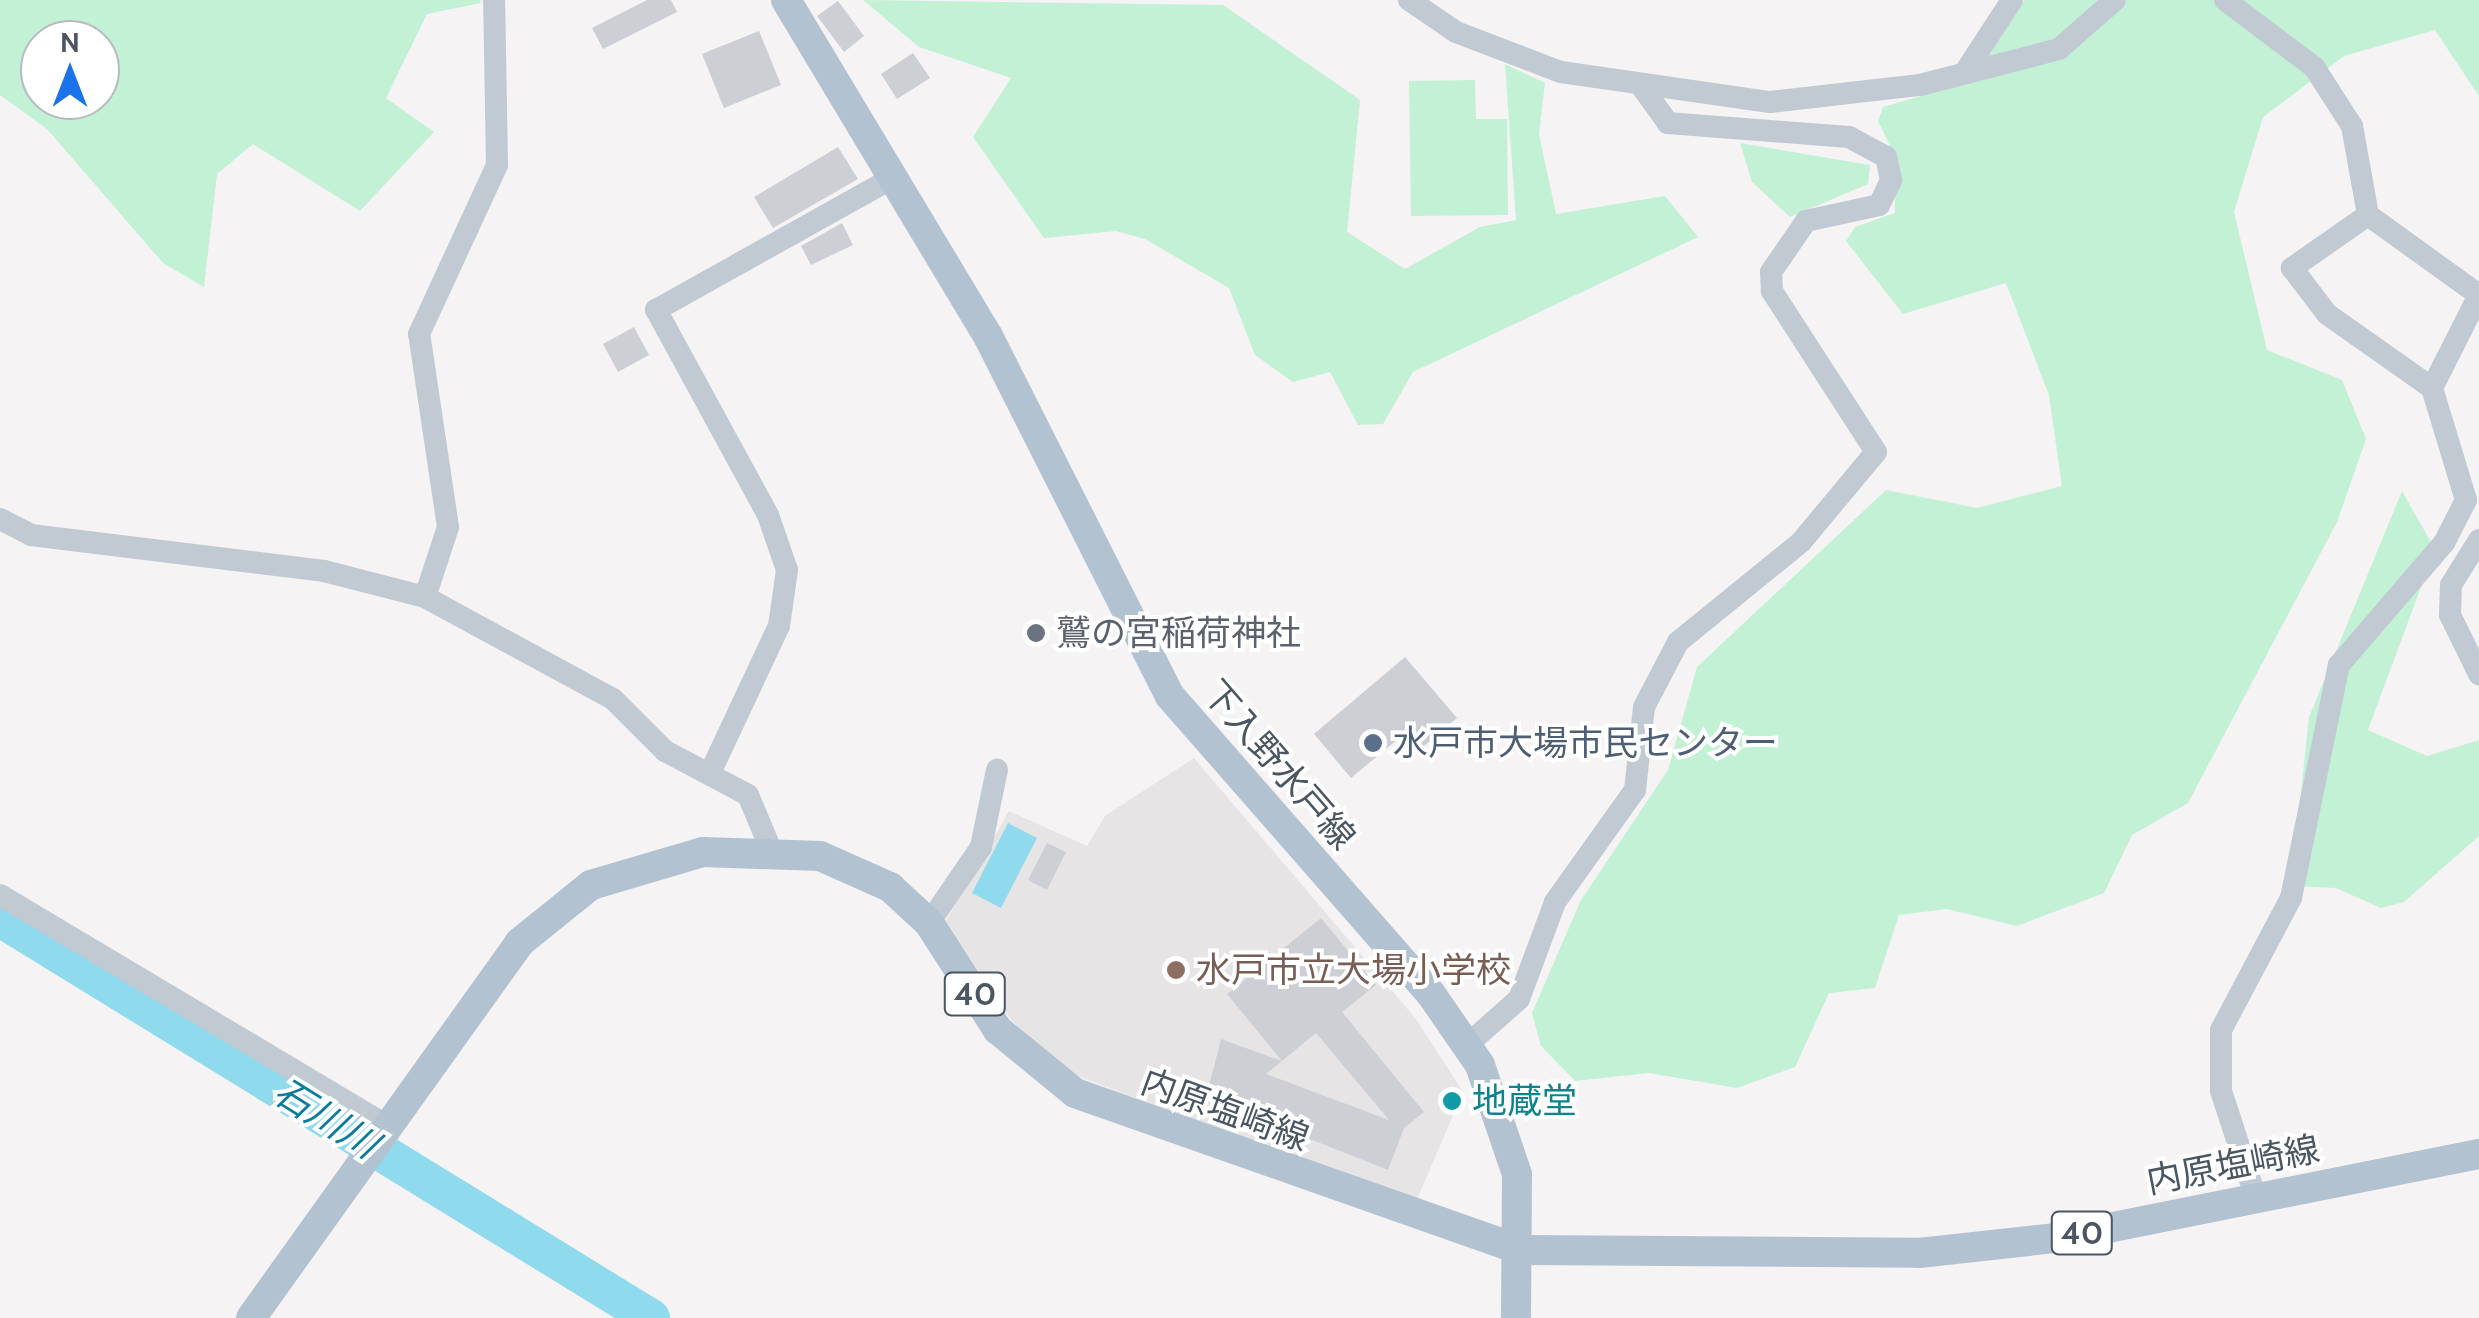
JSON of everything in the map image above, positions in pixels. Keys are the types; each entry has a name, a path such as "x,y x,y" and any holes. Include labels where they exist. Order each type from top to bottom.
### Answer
{"main road":[{"name":"下入野水戸線","path":"786,0 1012,380 1105,582 1170,696 1467,1044 1506,1128 1520,1250 1516,1318"},
{"name":"内原塩崎線","path":"251,1318 519,943 566,901 662,860 771,850 865,872 929,924 998,1030 1050,1080 1464,1238 1520,1250 1919,1253 2062,1237 2479,1154"}],"street":[{"path":"425,597 448,528 419,334 492,187 494,0"},
{"path":"1409,0 1481,43 1644,90 1823,99 2060,50 2114,0"},
{"path":"1967,69 2012,0"},
{"path":"2225,0 2314,67 2352,126 2368,215 2479,295 2432,388"},
{"path":"1467,1044 1518,999 1555,902 1635,790 1644,707 1678,642 1801,542 1876,452 1772,291 1771,272 1806,222 1879,205 1891,180 1886,157 1849,138 1668,123 1644,90"},
{"path":"710,773 779,626 787,570 768,515 656,310 894,177"},
{"path":"2256,1198 2221,1090 2221,1030 2291,898 2339,665 2444,543 2466,500 2432,388 2327,314 2292,268 2368,215"},
{"path":"0,520 31,535 324,570 425,597 614,700 665,751 748,795 771,850"},
{"path":"2479,540 2451,585 2450,615 2479,674"},
{"path":"929,924 982,847 998,770"},
{"path":"0,895 379,1139"}],"shaded area":[{"name":"水戸市立大場小学校","path":"1194,758 1416,1019 1463,1092 1415,1204 1070,1073 1011,1020 946,921 1009,811 1087,846 1105,816"}],"green space":[{"path":"0,0 481,3 427,14 386,98 434,132 360,211 253,144 217,174 204,287 163,263 47,129 35,120 120,120 120,20 20,20 20,109 0,95"},
{"path":"863,0 1223,5 1360,100 1347,232 1405,269 1480,227 1516,220 1505,64 1545,83 1539,134 1556,214 1665,196 1698,237 1413,372 1383,424 1358,425 1330,372 1293,382 1255,355 1229,288 1145,239 1116,231 1044,238 973,137 1011,78 919,47"},
{"path":"2024,0 2479,0 2479,96 2435,30 2344,56 2263,117 2234,212 2267,350 2342,380 2366,439 2337,522 2188,803 2132,835 2104,893 2017,926 1947,909 1899,915 1875,988 1829,993 1795,1067 1737,1088 1649,1073 1575,1081 1541,1046 1532,1013 1581,900 1668,770 1697,667 1886,490 1977,508 2062,486 2049,395 2006,283 1903,314 1846,241 1855,227 1895,213 1894,154 1878,121 1883,107 1973,81"},
{"path":"1475,80 1476,119 1507,119 1508,215 1411,216 1409,81"},
{"path":"1740,143 1870,165 1868,184 1790,217 1752,182"},
{"path":"2402,491 2435,549 2368,730 2427,756 2479,740 2479,836 2404,902 2381,908 2336,888 2291,886 2309,717"}],"water":[{"path":"1008,823 1037,838 1001,908 972,893"}],"building":[{"path":"647,0 671,0 677,12 603,49 592,28"},
{"path":"838,1 864,36 844,52 817,16"},
{"path":"759,31 781,85 724,108 702,54"},
{"path":"913,53 930,78 897,99 881,74"},
{"path":"838,147 858,179 773,228 754,197"},
{"path":"842,223 853,245 811,265 801,246"},
{"path":"634,327 649,355 618,372 603,344"},
{"path":"1405,657 1457,718 1418,751 1404,734 1351,778 1314,734"},
{"path":"1047,843 1066,852 1047,890 1028,880"},
{"path":"1321,918 1376,985 1342,1012 1424,1112 1404,1128 1388,1170 1206,1098 1221,1039 1282,1061 1227,994","holes":["1316,1033 1389,1120 1266,1074"]}],"waterway":[{"name":"石川川","path":"0,918 651,1318"}],"place":[{"name":"鷲の宮稲荷神社","path":"1036,633"},
{"name":"水戸市大場市民センター","path":"1373,743"},
{"name":"水戸市立大場小学校","path":"1176,970"},
{"name":"地蔵堂","path":"1452,1101"}]}
